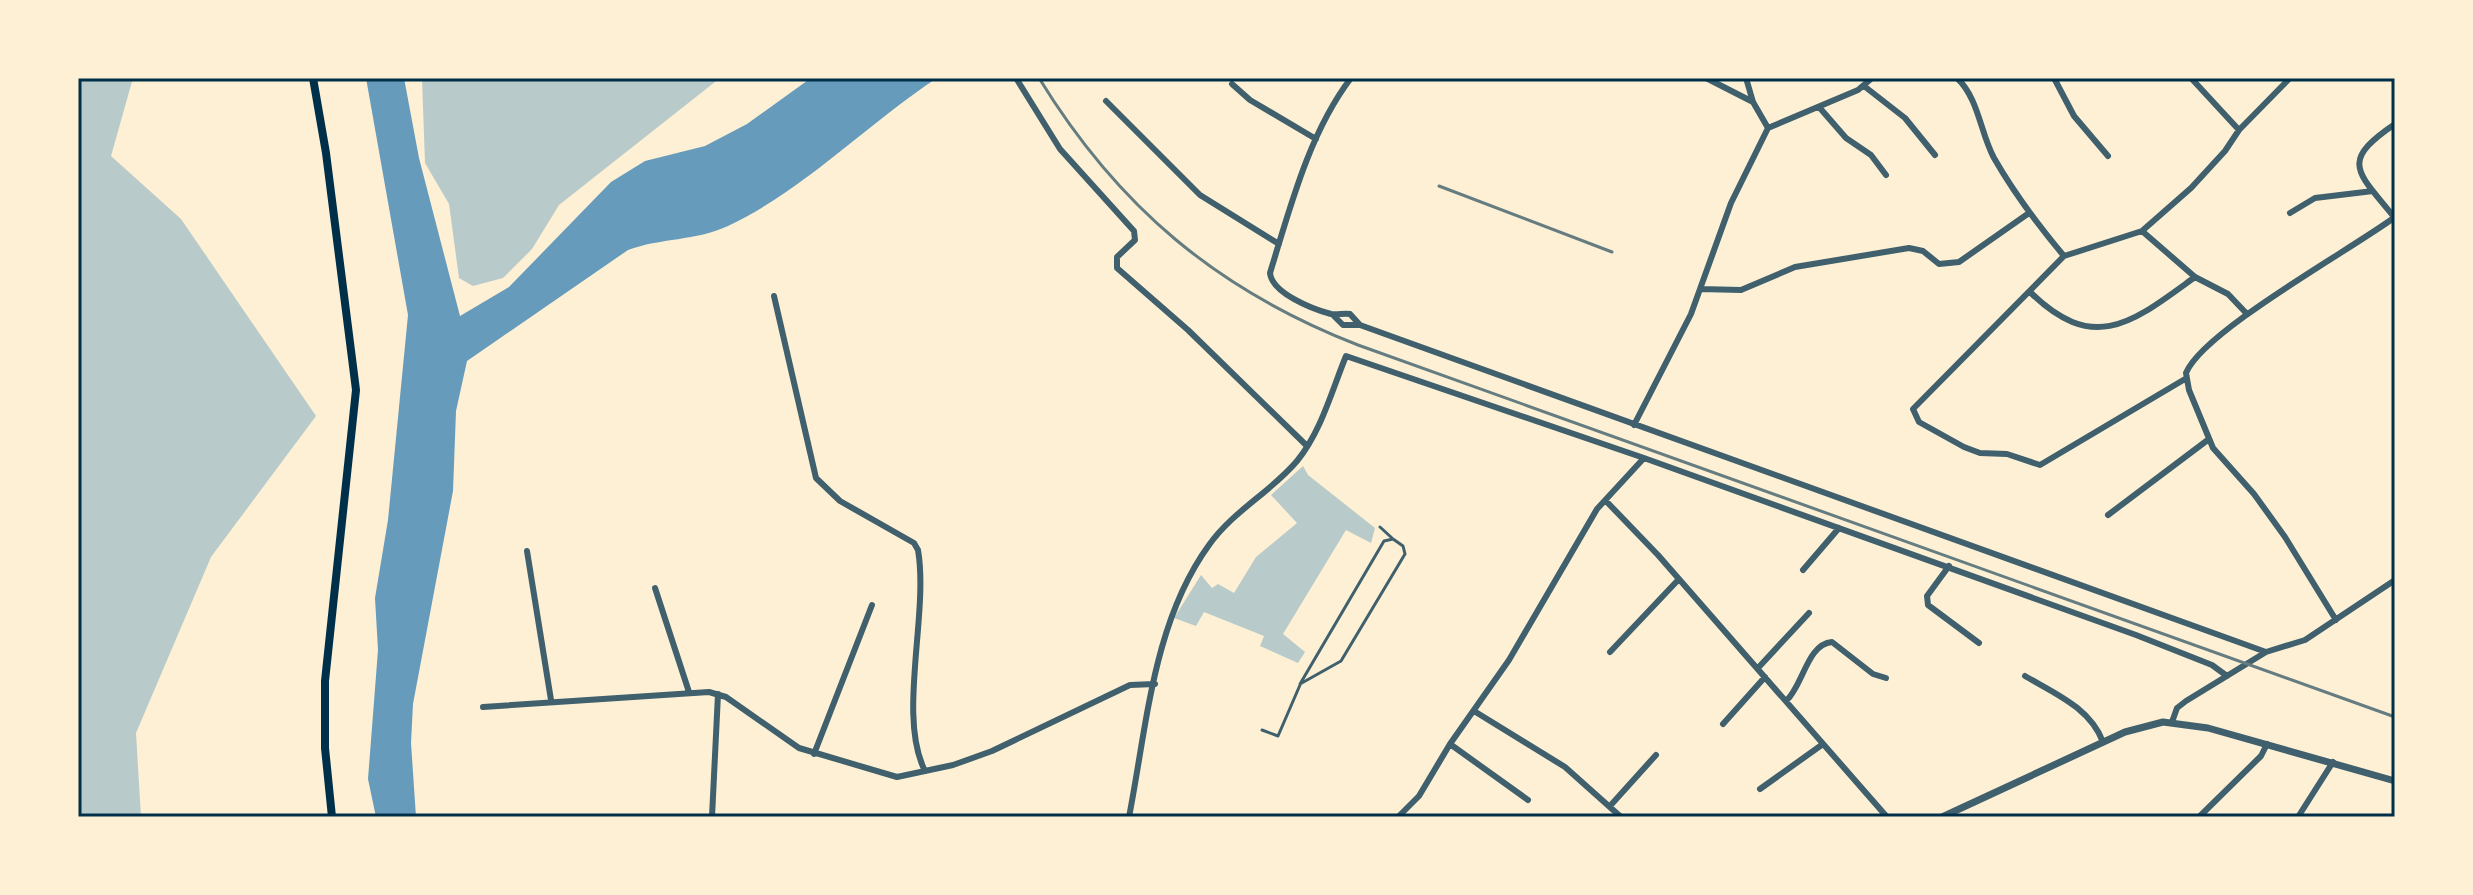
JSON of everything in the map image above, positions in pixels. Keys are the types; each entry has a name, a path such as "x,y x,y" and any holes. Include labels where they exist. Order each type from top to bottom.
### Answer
{"main road":[{"path":"313,78 328,169 356,390 325,685 325,748 332,817"}],"street":[{"path":"1016,78 1060,149 1134,231 1135,240 1117,257 1117,268 1188,330 1306,445"},
{"path":"1351,78 1335,99 1316,139 1270,273 1271,282 1285,293 1333,315 1343,325 1360,325 2266,652"},
{"path":"1706,78 1753,102"},
{"path":"1746,78 1753,102 1768,128"},
{"path":"1634,425 1700,289 1731,203 1768,128 1864,86 1872,78"},
{"path":"1957,78 1969,91 1993,156 2029,213 2064,256"},
{"path":"2054,78 2074,116 2108,156"},
{"path":"2191,78 2239,130"},
{"path":"2185,379 2040,465 2007,454 1980,453 1919,422 1914,406 2064,256 2142,231 2191,188 2225,151 2239,130 2290,78"},
{"path":"1232,84 1250,100 1316,139"},
{"path":"1864,86 1905,118 1935,155"},
{"path":"1106,101 1200,195 1279,244"},
{"path":"1819,107 1846,138 1871,155 1886,175"},
{"path":"2336,620 2285,537 2254,494 2225,464 2209,439 2185,379 2190,364 2247,314 2395,217 2359,168 2361,151 2395,124"},
{"path":"2290,213 2315,198 2373,191"},
{"path":"1700,289 1741,290 1795,267 1909,248 1923,251 1939,264 1959,262 2029,213"},
{"path":"2142,231 2195,277 2228,294 2247,314"},
{"path":"2030,292 2057,317 2114,327 2156,306 2195,277"},
{"path":"774,296 816,478 840,501 914,543 918,550 920,634 915,737 918,757 925,771"},
{"path":"1333,315 1350,314 1360,325"},
{"path":"1129,817 1163,636 1198,561 1223,527 1297,461 1347,353 1949,566 2212,665 2227,676"},
{"path":"2108,515 2209,439"},
{"path":"1398,817 1419,796 1450,744 1509,660 1597,509 1644,458"},
{"path":"1606,501 1679,579 1887,817"},
{"path":"1803,570 1839,528"},
{"path":"527,551 551,700"},
{"path":"1949,566 1927,596 1928,605 1979,643"},
{"path":"1610,652 1679,579"},
{"path":"2172,722 2181,705 2266,652 2305,640 2395,580"},
{"path":"655,588 689,692"},
{"path":"814,754 872,605"},
{"path":"1758,668 1809,613"},
{"path":"1786,701 1803,678 1816,649 1825,643 1832,642 1873,674 1886,678"},
{"path":"2025,676 2077,706 2097,727 2103,742"},
{"path":"1723,724 1765,677"},
{"path":"483,707 689,692 718,694 814,754 891,776 925,771 992,751 1130,685 1155,684"},
{"path":"712,817 718,694"},
{"path":"1474,711 1565,767 1621,817"},
{"path":"1942,817 2103,742 2146,725 2172,722 2267,744 2395,781"},
{"path":"1450,744 1528,800"},
{"path":"1760,789 1823,744"},
{"path":"2200,816 2261,756 2267,744"},
{"path":"1610,806 1656,755"},
{"path":"2298,817 2333,762"}],"lane":[{"path":"1300,684 1341,661 1405,554 1403,546 1380,527"},
{"path":"1262,730 1278,736 1300,684 1384,541 1393,539"}],"shaded area":[{"path":"78,78 133,78 111,156 181,219 316,416 211,557 136,733 141,817 78,817"},
{"path":"422,78 720,78 559,205 532,249 503,278 473,286 459,278 449,204 425,163"},
{"path":"1303,466 1308,475 1375,528 1371,543 1346,530 1283,634 1305,652 1298,663 1260,646 1264,636 1204,612 1196,626 1174,618 1201,575 1212,588 1218,584 1234,593 1256,557 1297,523 1271,495"}],"water":[{"path":"366,78 404,78 419,158 460,316 509,287 611,182 645,161 705,146 747,124 811,78 937,78 809,176 756,211 716,231 628,250 467,361 456,411 453,491 413,704 411,743 416,817 376,817 368,779 378,650 375,598 388,520 408,315"}],"railway":[{"path":"1039,78 1102,166 1137,205 1216,270 1307,323 1358,345 2395,717"},
{"path":"1439,186 1612,252"}]}
